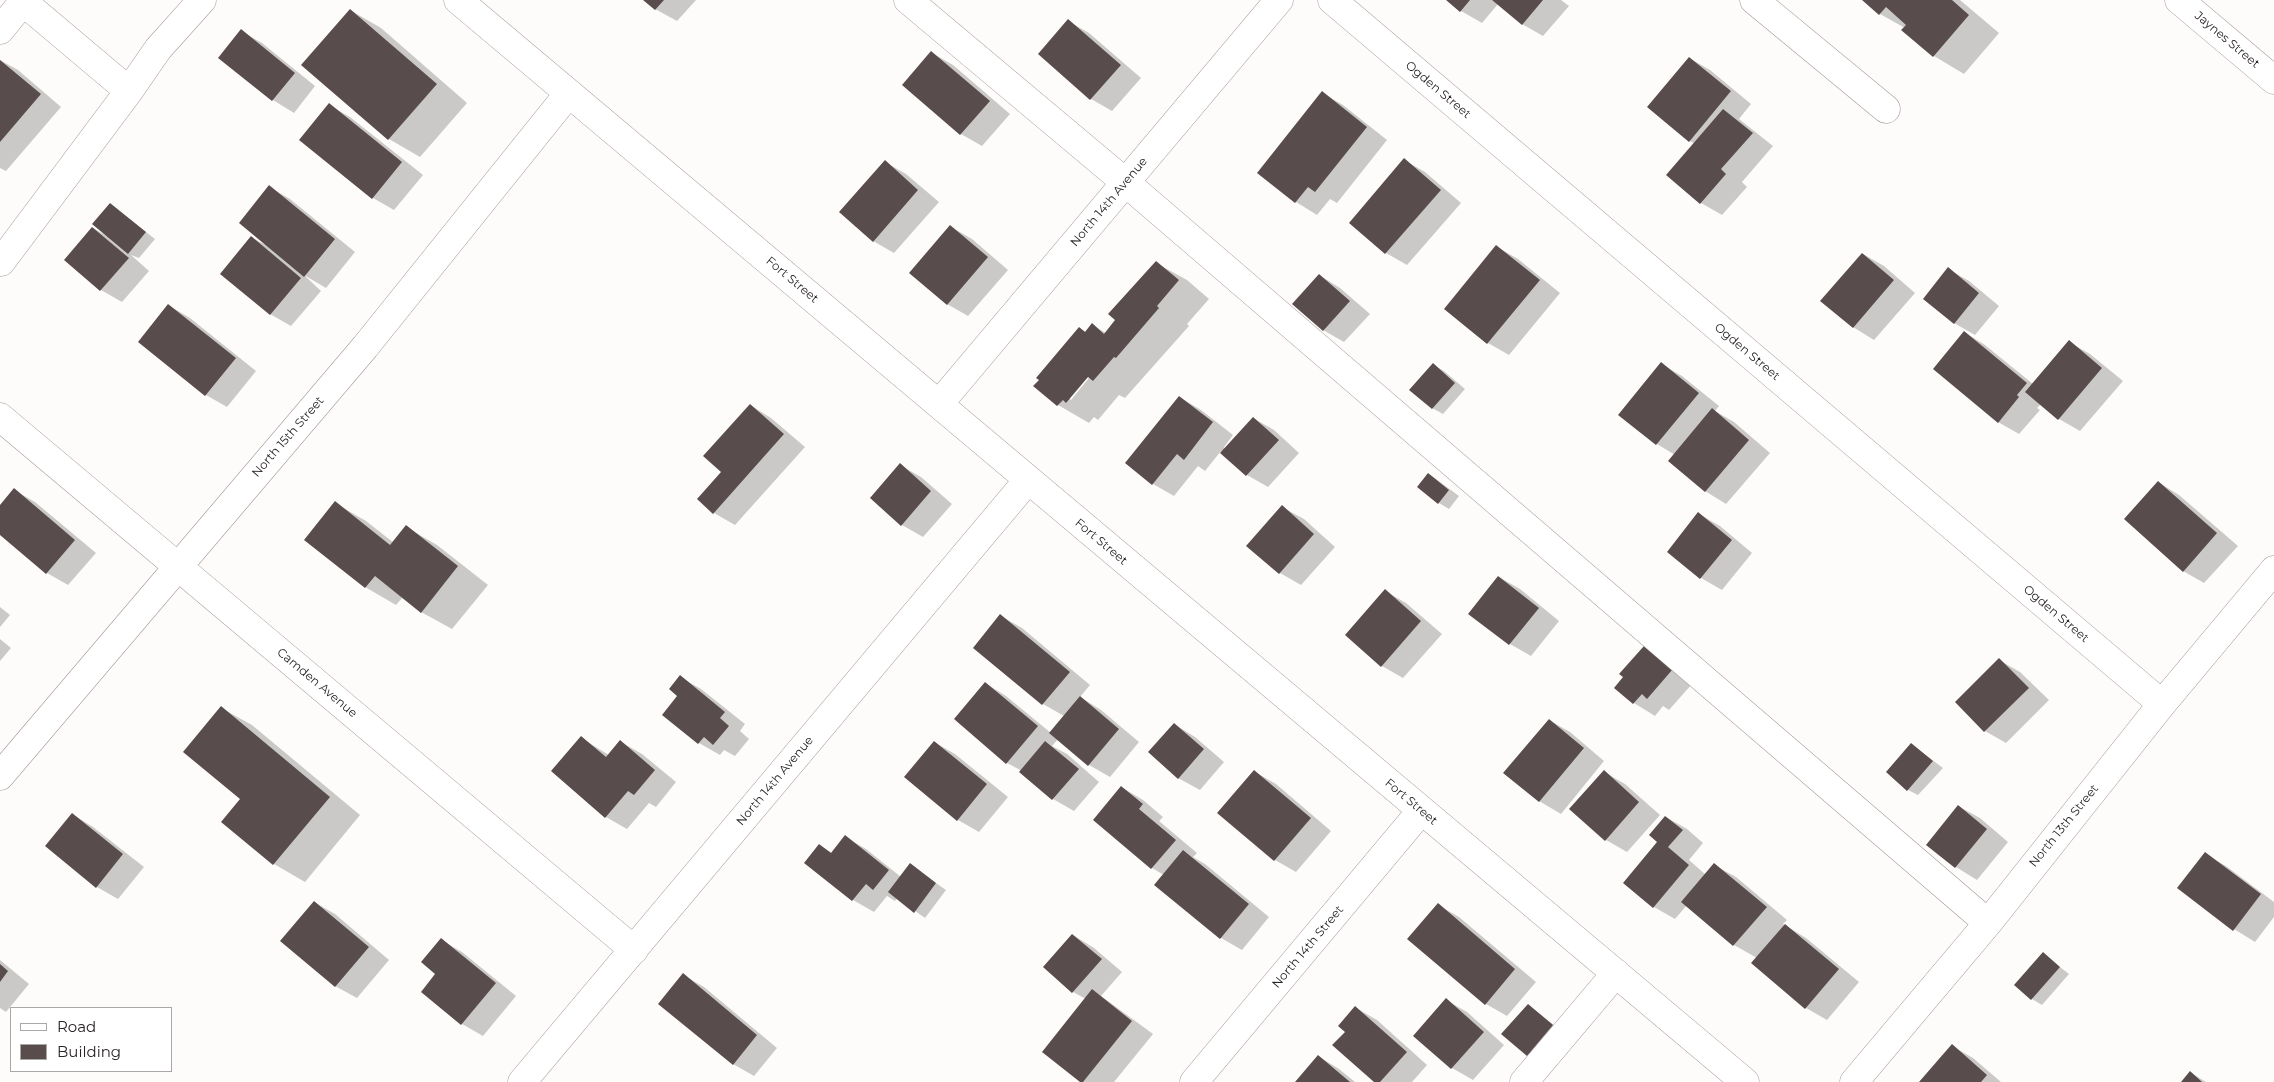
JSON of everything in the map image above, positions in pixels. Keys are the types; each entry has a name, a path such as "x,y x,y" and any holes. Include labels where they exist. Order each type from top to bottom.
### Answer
{"street":[{"path":"0,263 129,91 158,49 202,0"},
{"name":"Fort Street","path":"458,0 1746,1082"},
{"path":"908,0 1125,182 1988,923"},
{"name":"North 14th Avenue","path":"939,404 1279,0"},
{"name":"Ogden Street","path":"1332,0 2162,704"},
{"path":"1754,0 1886,109"},
{"name":"Jaynes Street","path":"2180,0 2274,80"},
{"path":"0,30 22,1 129,91"},
{"name":"North 15th Street","path":"0,776 365,347 569,93"},
{"name":"Camden Avenue","path":"0,417 634,950"},
{"name":"North 14th Avenue","path":"522,1082 1028,480"},
{"name":"North 13th Street","path":"1854,1082 1988,923 2162,704 2274,570"},
{"name":"North 14th Street","path":"1194,1082 1422,811"},
{"path":"1524,1082 1616,973"}],"building":[{"path":"643,0 664,0 655,10"},
{"path":"1446,0 1470,0 1460,12"},
{"path":"1492,0 1543,0 1522,25"},
{"path":"1862,0 1952,0 1969,15 1933,57 1901,30 1906,25 1886,7 1879,15"},
{"path":"350,9 437,84 388,140 301,65"},
{"path":"1068,19 1121,65 1090,100 1038,54"},
{"path":"241,29 295,73 272,101 218,58"},
{"path":"931,51 990,101 960,135 902,85"},
{"path":"1689,57 1731,91 1689,142 1647,107"},
{"path":"0,60 41,94 0,142"},
{"path":"1322,91 1367,127 1315,192 1308,187 1295,203 1257,173"},
{"path":"329,103 402,162 372,199 299,140"},
{"path":"1723,109 1753,133 1721,169 1726,174 1700,204 1666,175"},
{"path":"1404,158 1441,190 1385,254 1349,223"},
{"path":"885,160 918,190 873,242 839,212"},
{"path":"269,185 335,239 304,277 239,223"},
{"path":"110,203 146,232 128,254 92,224"},
{"path":"950,225 988,257 947,305 909,273"},
{"path":"92,227 129,258 100,291 64,260"},
{"path":"251,236 301,278 270,315 220,274"},
{"path":"1496,245 1540,280 1487,344 1444,309"},
{"path":"1862,253 1894,280 1853,328 1820,301"},
{"path":"1156,261 1179,280 1157,306 1159,308 1116,358 1114,357 1093,381 1088,377 1066,403 1063,400 1057,406 1033,386 1039,380 1036,378 1079,327 1085,332 1092,323 1104,334 1115,320 1108,314"},
{"path":"1948,267 1979,293 1954,324 1923,299"},
{"path":"1319,274 1350,301 1323,331 1292,304"},
{"path":"168,304 236,358 205,396 138,342"},
{"path":"1964,331 2027,383 2017,395 2019,397 1998,423 1933,369"},
{"path":"2069,340 2102,368 2058,420 2025,392"},
{"path":"1661,362 1699,393 1656,445 1618,415"},
{"path":"1433,363 1455,383 1432,409 1409,390"},
{"path":"1179,396 1213,422 1184,460 1177,454 1152,485 1125,463"},
{"path":"750,404 784,434 713,514 697,499 721,472 703,456"},
{"path":"1712,408 1749,440 1705,492 1668,461"},
{"path":"1253,417 1279,440 1246,476 1220,453"},
{"path":"900,463 931,491 901,526 870,498"},
{"path":"1428,473 1449,490 1438,504 1417,487"},
{"path":"2158,481 2217,533 2183,572 2124,519"},
{"path":"14,488 75,540 46,574 0,535 0,505"},
{"path":"335,501 390,545 406,525 458,566 421,613 375,576 365,588 304,540"},
{"path":"1282,505 1314,534 1279,574 1246,546"},
{"path":"1698,512 1732,540 1700,579 1667,552"},
{"path":"1498,576 1539,608 1509,645 1468,614"},
{"path":"1385,589 1421,621 1381,667 1345,635"},
{"path":"1000,614 1070,672 1042,705 973,648"},
{"path":"1652,637 1679,662 1647,699 1642,694 1633,704 1614,688 1623,677 1619,674"},
{"path":"1999,658 2029,688 1984,732 1955,702"},
{"path":"680,675 725,712 720,718 729,726 713,745 704,737 698,744 662,715 677,696 669,689"},
{"path":"985,682 1038,726 1006,764 954,719"},
{"path":"1080,696 1119,729 1088,766 1049,733"},
{"path":"221,706 330,797 273,865 221,822 240,799 183,752"},
{"path":"1549,719 1584,748 1539,802 1503,773"},
{"path":"1174,723 1204,749 1178,779 1148,752"},
{"path":"581,736 606,757 620,740 655,770 634,795 628,791 605,818 551,771"},
{"path":"934,741 987,784 957,821 904,777"},
{"path":"1045,741 1079,769 1052,800 1019,772"},
{"path":"1911,743 1933,761 1907,791 1886,772"},
{"path":"1254,770 1311,818 1274,861 1217,813"},
{"path":"1604,770 1639,802 1605,841 1569,809"},
{"path":"1121,786 1143,804 1139,809 1176,840 1151,869 1093,820"},
{"path":"1958,805 1987,829 1955,868 1926,845"},
{"path":"72,813 123,854 96,888 45,846"},
{"path":"1665,816 1683,830 1668,847 1689,865 1653,908 1623,883 1657,842 1649,835"},
{"path":"845,835 889,870 873,890 866,884 852,901 804,863 819,844 831,853"},
{"path":"1183,850 1249,904 1220,939 1154,885"},
{"path":"2205,852 2261,894 2233,931 2177,888"},
{"path":"910,863 936,883 914,913 888,892"},
{"path":"1714,863 1767,907 1733,946 1681,902"},
{"path":"314,901 369,947 335,987 280,941"},
{"path":"1438,903 1515,969 1485,1005 1407,939"},
{"path":"1785,924 1839,969 1805,1009 1751,963"},
{"path":"1072,934 1102,959 1072,993 1043,967"},
{"path":"441,938 496,983 461,1025 421,992 435,974 421,962"},
{"path":"2043,952 2060,967 2031,1000 2014,985"},
{"path":"0,964 8,971 0,982"},
{"path":"683,973 757,1035 733,1065 658,1004"},
{"path":"1092,989 1132,1021 1083,1082 1080,1082 1042,1052"},
{"path":"1446,998 1484,1032 1451,1069 1413,1036"},
{"path":"1528,1004 1553,1025 1527,1056 1501,1034"},
{"path":"1355,1006 1407,1052 1380,1082 1374,1082 1332,1045 1345,1032 1338,1026"},
{"path":"1952,1044 1987,1075 1981,1082 1919,1082"},
{"path":"1318,1055 1350,1082 1295,1082"},
{"path":"2190,1071 2202,1082 2181,1082"}]}
